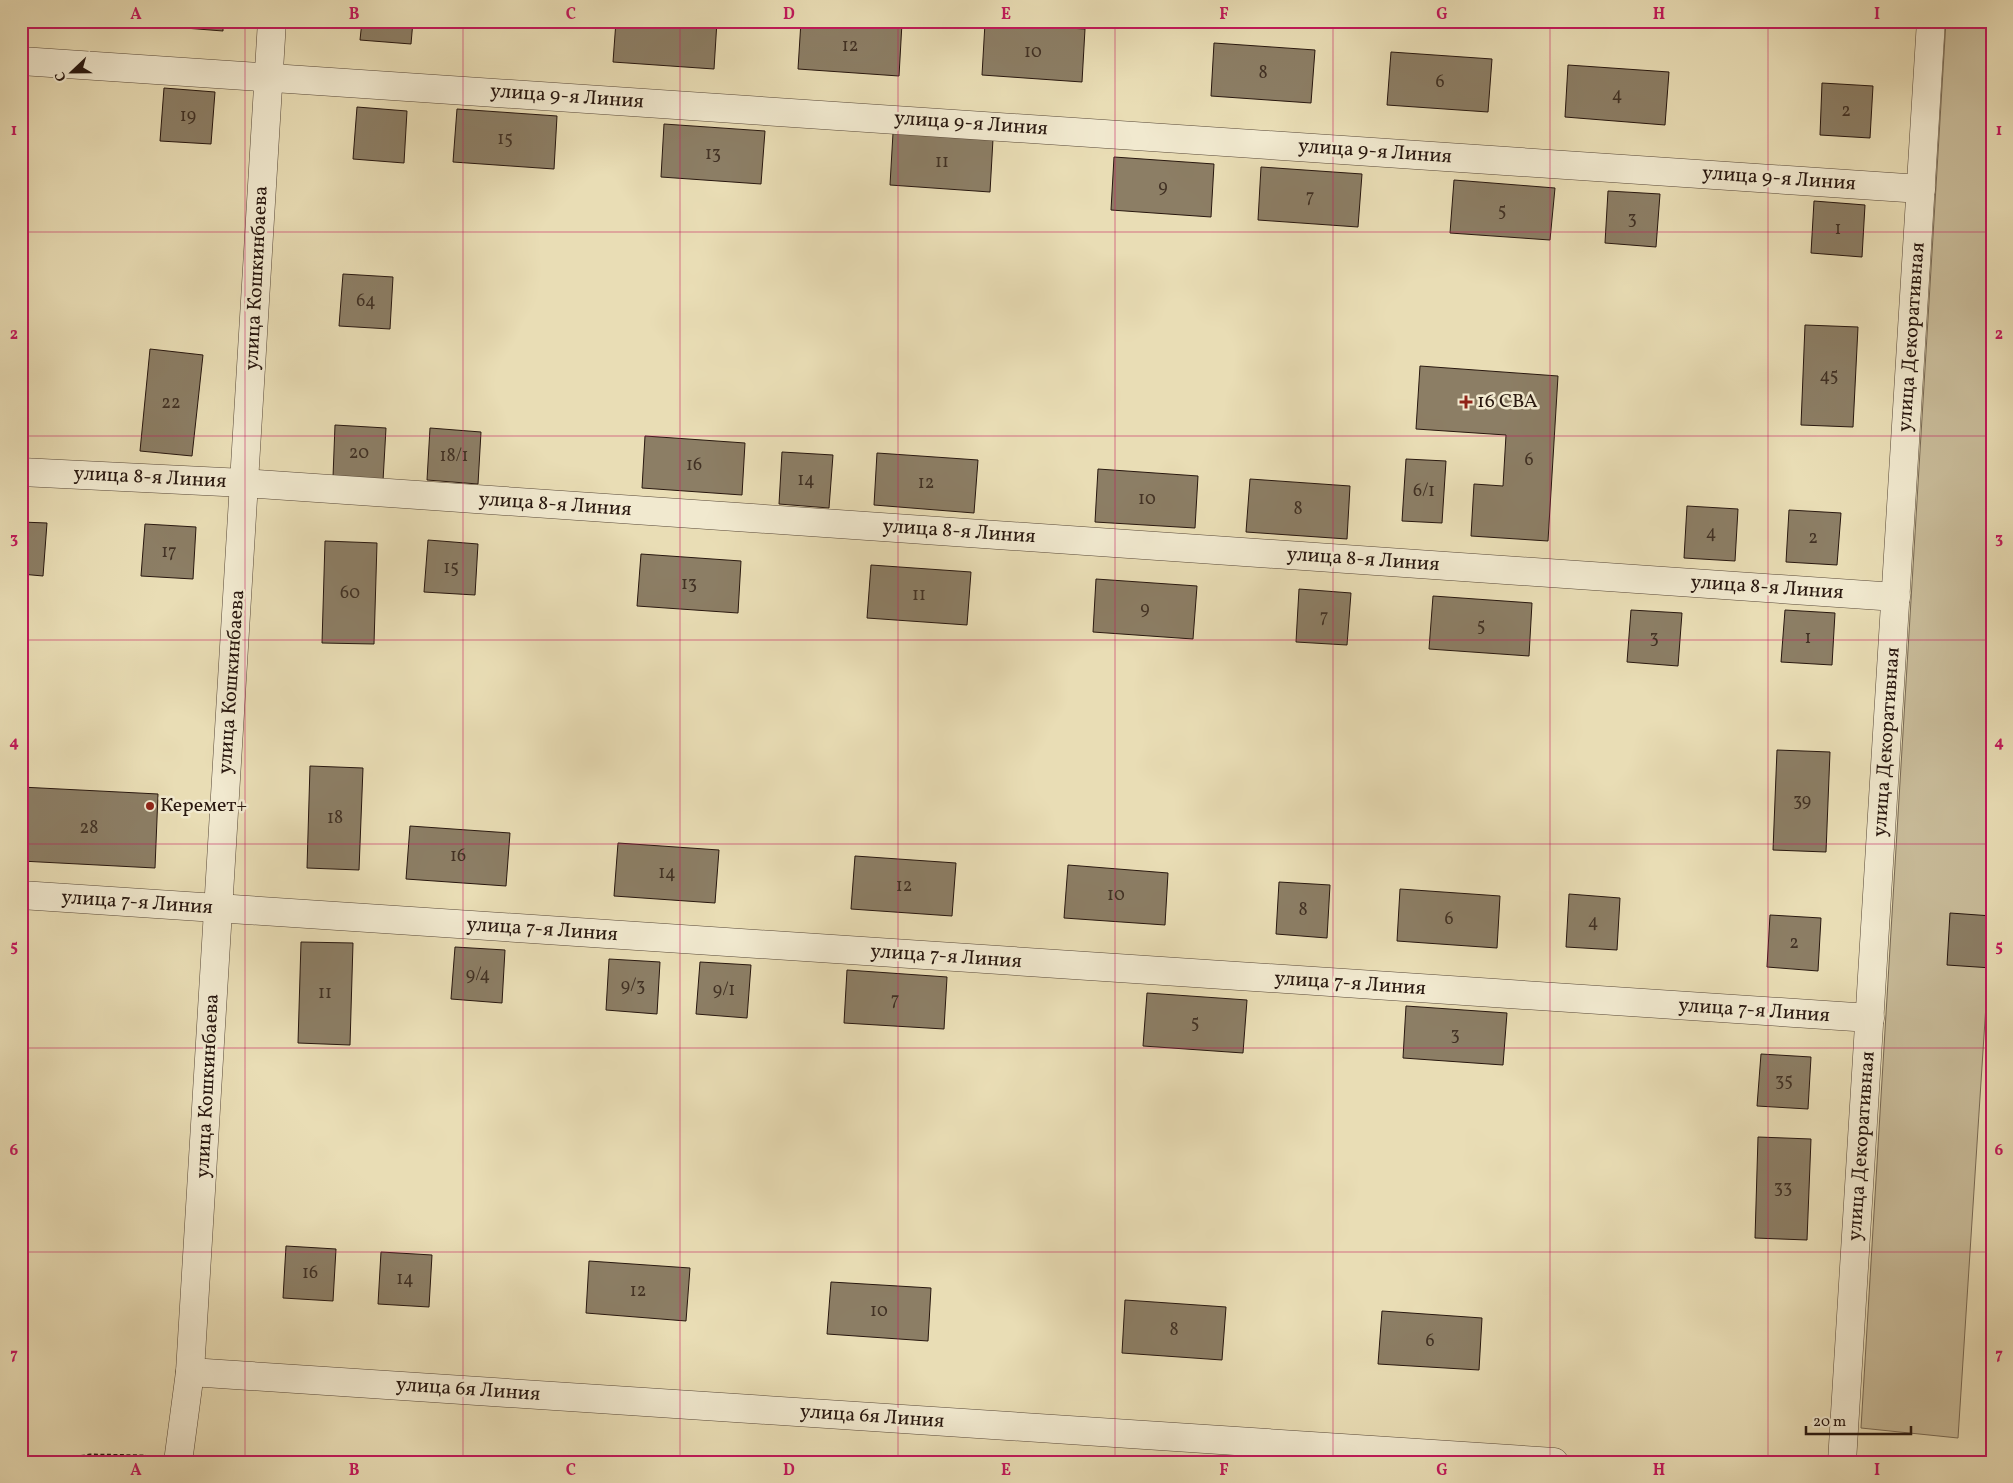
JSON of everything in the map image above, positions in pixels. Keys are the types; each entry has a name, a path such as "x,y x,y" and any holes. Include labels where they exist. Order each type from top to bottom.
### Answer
{"street":[{"name":"улица Кошкинбаева","path":"179,1460 190,1372 272,21"},
{"name":"улица Декоративная","path":"1842,1462 1931,21"},
{"name":"улица 9-я Линия","path":"21,60 1921,189"},
{"name":"улица 8-я Линия","path":"21,472 244,483 1896,597"},
{"name":"улица 7-я Линия","path":"21,895 1870,1018"},
{"name":"улица 6я Линия","path":"190,1372 1554,1462"}],"path":[{"path":"49,1462 90,1455 179,1460"}],"shaded area":[{"path":"1946,21 1992,21 1992,912 1958,1438 1861,1428"}],"building":[{"path":"173,21 223,21 223,31 172,27"},
{"path":"362,21 413,21 411,44 360,40"},
{"path":"616,21 717,21 714,69 613,62"},
{"path":"801,21 902,23 899,76 798,69"},
{"path":"985,23 1085,29 1082,82 982,75"},
{"path":"1214,43 1315,50 1311,103 1211,96"},
{"path":"1391,52 1492,59 1488,112 1387,105"},
{"path":"1568,65 1669,72 1665,125 1565,117"},
{"path":"1822,83 1873,86 1870,138 1820,135"},
{"path":"164,88 215,92 211,144 160,141"},
{"path":"357,107 407,111 404,163 353,159"},
{"path":"457,109 557,116 554,169 453,162"},
{"path":"664,124 765,131 761,184 661,177"},
{"path":"893,133 993,139 990,192 890,185"},
{"path":"1114,157 1214,164 1211,217 1111,210"},
{"path":"1261,167 1362,174 1358,227 1258,220"},
{"path":"1454,180 1555,188 1550,240 1450,233"},
{"path":"1608,191 1660,194 1656,247 1605,243"},
{"path":"1814,201 1865,205 1862,257 1811,253"},
{"path":"343,274 393,277 390,329 339,326"},
{"path":"1805,325 1858,327 1853,427 1801,425"},
{"path":"150,349 203,355 192,456 140,451"},
{"path":"1420,366 1558,376 1548,541 1471,536 1474,484 1503,486 1506,435 1416,429"},
{"path":"335,425 386,428 383,481 333,477"},
{"path":"430,428 481,432 478,484 427,480"},
{"path":"645,436 745,443 742,495 642,488"},
{"path":"782,452 833,455 829,508 779,504"},
{"path":"877,453 978,460 974,513 874,505"},
{"path":"1406,459 1446,461 1442,523 1402,521"},
{"path":"1098,469 1198,476 1195,528 1095,522"},
{"path":"1250,479 1350,486 1347,539 1246,532"},
{"path":"1687,506 1738,509 1735,561 1684,558"},
{"path":"1789,510 1841,513 1837,565 1786,562"},
{"path":"21,522 47,523 43,576 21,574"},
{"path":"145,524 196,527 193,579 141,576"},
{"path":"428,540 478,544 475,595 424,592"},
{"path":"325,541 377,543 374,644 322,643"},
{"path":"641,554 741,561 738,613 637,606"},
{"path":"871,565 971,572 967,625 867,618"},
{"path":"1096,579 1197,586 1193,639 1093,632"},
{"path":"1299,589 1351,593 1347,645 1296,642"},
{"path":"1433,596 1532,603 1529,656 1429,649"},
{"path":"1631,610 1682,613 1678,666 1627,662"},
{"path":"1785,610 1835,613 1832,665 1781,662"},
{"path":"1777,750 1830,752 1826,852 1773,850"},
{"path":"310,766 363,768 359,870 307,868"},
{"path":"21,787 158,794 155,868 21,861"},
{"path":"410,826 510,833 506,886 406,879"},
{"path":"618,843 719,850 715,903 614,896"},
{"path":"855,856 956,863 952,916 851,909"},
{"path":"1068,865 1168,873 1165,925 1064,918"},
{"path":"1279,882 1330,885 1327,938 1276,934"},
{"path":"1400,889 1500,896 1497,948 1397,941"},
{"path":"1569,894 1620,898 1617,950 1566,947"},
{"path":"1950,913 1992,916 1992,968 1947,965"},
{"path":"1770,915 1821,918 1818,971 1767,967"},
{"path":"301,942 353,943 350,1045 298,1043"},
{"path":"455,947 505,950 502,1003 451,999"},
{"path":"609,959 660,962 657,1014 606,1010"},
{"path":"700,962 751,965 747,1018 696,1014"},
{"path":"847,970 947,977 944,1029 844,1023"},
{"path":"1147,993 1247,1000 1243,1053 1143,1046"},
{"path":"1406,1006 1507,1013 1503,1065 1403,1058"},
{"path":"1761,1054 1811,1057 1808,1109 1757,1106"},
{"path":"1758,1137 1811,1139 1807,1240 1755,1238"},
{"path":"286,1246 336,1249 333,1301 283,1298"},
{"path":"381,1252 432,1255 429,1307 378,1304"},
{"path":"589,1261 690,1268 686,1321 586,1313"},
{"path":"831,1282 931,1288 928,1341 827,1334"},
{"path":"1125,1300 1226,1307 1222,1360 1122,1353"},
{"path":"1382,1311 1482,1318 1479,1370 1378,1364"},
{"path":"271,1459 311,1462 270,1462"}],"place":[{"name":"16 СВА","path":"1466,402"},
{"name":"Керемет+","path":"150,806"}]}
